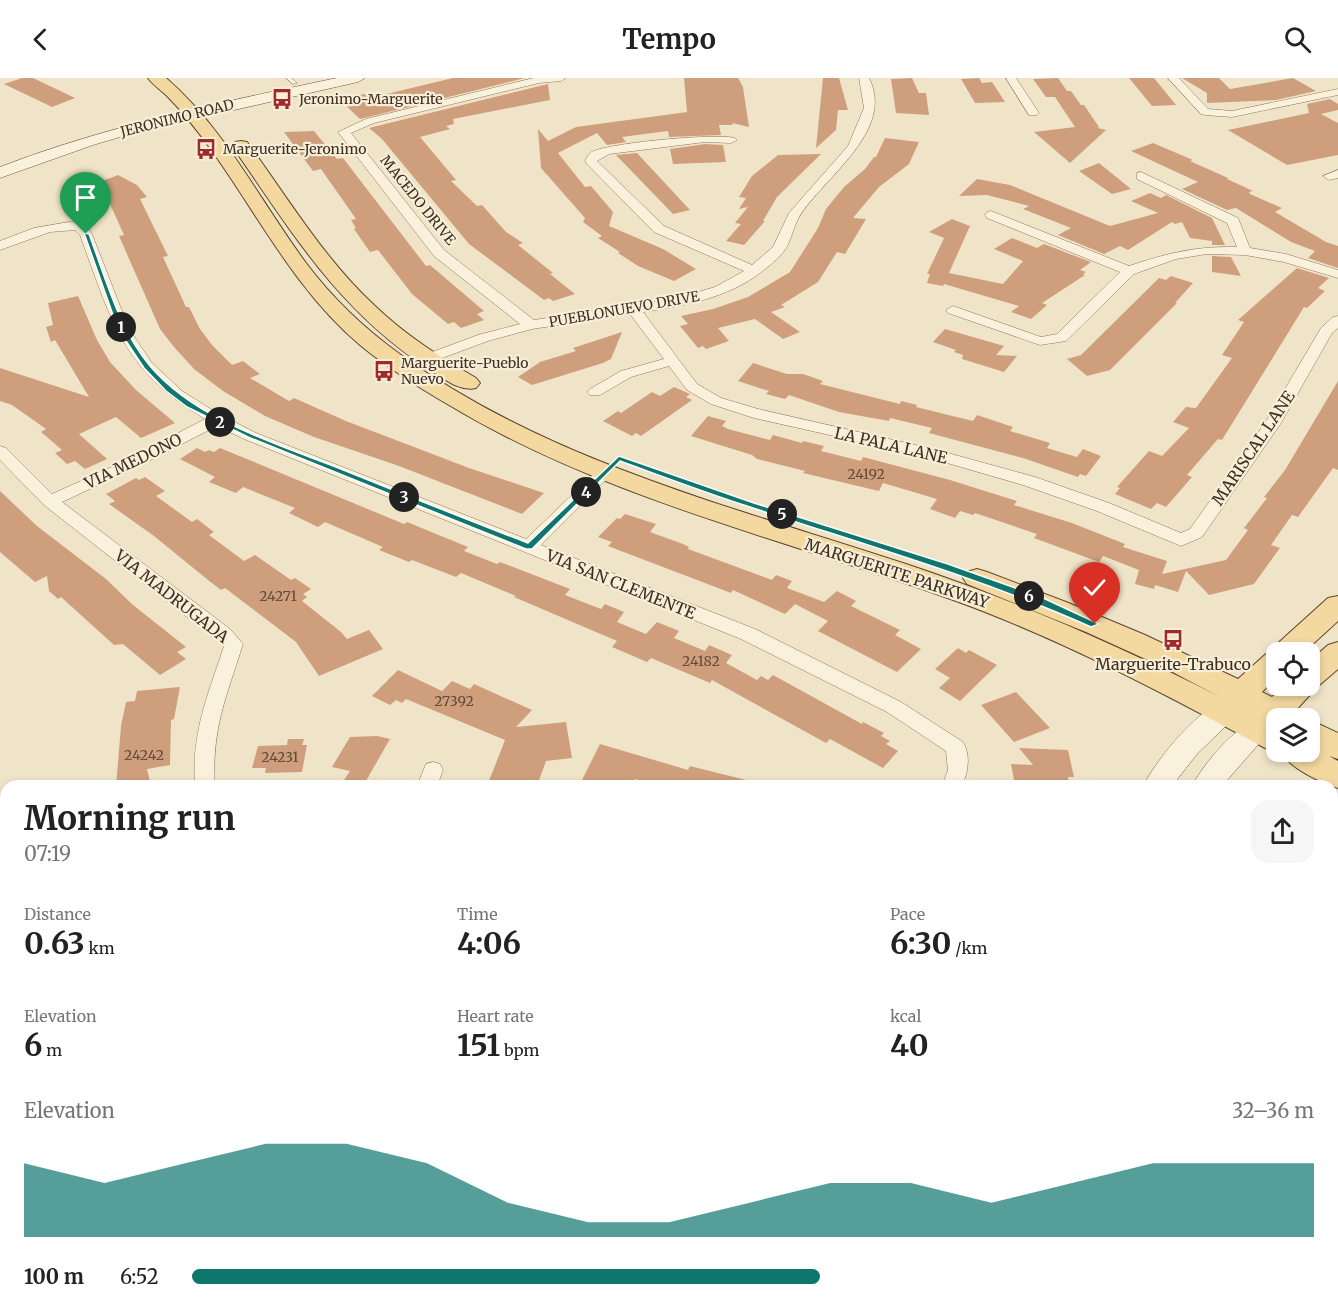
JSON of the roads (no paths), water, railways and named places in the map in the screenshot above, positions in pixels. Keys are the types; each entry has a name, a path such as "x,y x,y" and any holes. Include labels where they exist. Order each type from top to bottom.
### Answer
{"main road":[{"name":"MARGUERITE PARKWAY","path":"156,78 201,105 229,130 328,269 365,309 395,335 428,358 495,399 559,432 612,466 693,507 893,569 1041,624 1139,669 1232,703 1266,721"},
{"name":"JERONIMO ROAD","path":"0,162 85,133 291,81 319,78"},
{"name":"JERONIMO ROAD","path":"0,173 71,147 201,105 358,78"},
{"name":"MARGUERITE PARKWAY","path":"201,105 268,222 323,297 372,343 405,367 470,407 543,446 612,466"},
{"path":"1297,642 1338,605"},
{"path":"1320,669 1338,652"},
{"path":"1161,780 1186,746 1266,671"},
{"path":"1211,780 1238,747 1266,730"},
{"path":"1320,737 1338,747"},
{"path":"1314,762 1338,776"}],"street":[{"name":"MACEDO DRIVE","path":"531,326 440,253 344,132 370,121 540,80 561,78"},
{"name":"PUEBLONUEVO DRIVE","path":"405,367 483,338 531,326 680,302 720,290 754,271 779,249 793,216 853,147 870,108 864,78"},
{"path":"1011,78 1034,113"},
{"path":"1173,78 1205,112 1232,114 1338,92"},
{"path":"731,140 705,140 607,151 595,155 591,161 659,229 754,271"},
{"path":"1142,177 1233,221 1245,251"},
{"path":"991,215 1129,271"},
{"name":"VIA SAN CLEMENTE","path":"0,246 64,224 79,226 86,234 122,329 147,367 169,390 190,405 216,420 748,634 894,707 956,747 958,770 954,780"},
{"path":"952,310 1040,341 1061,338 1129,271 1174,255 1207,250 1245,251 1286,258 1338,274"},
{"name":"LA PALA LANE","path":"634,309 692,387 716,401 754,413 927,452 1029,482 1103,507 1181,540"},
{"name":"MARISCAL LANE","path":"1181,540 1196,533 1273,423 1326,331 1338,320"},
{"path":"595,392 626,374 672,361"},
{"name":"VIA MEDONO","path":"50,501 129,465 216,420"},
{"name":"VIA MADRUGADA","path":"0,451 50,501 234,644 209,715 202,753 204,780"},
{"path":"529,547 612,466"}],"place":[{"name":"Jeronimo-Marguerite","path":"282,99"},
{"name":"Marguerite-Jeronimo","path":"206,149"},
{"name":"Marguerite-Pueblo Nuevo","path":"384,371"},
{"name":"Marguerite-Trabuco","path":"1173,640"}]}
